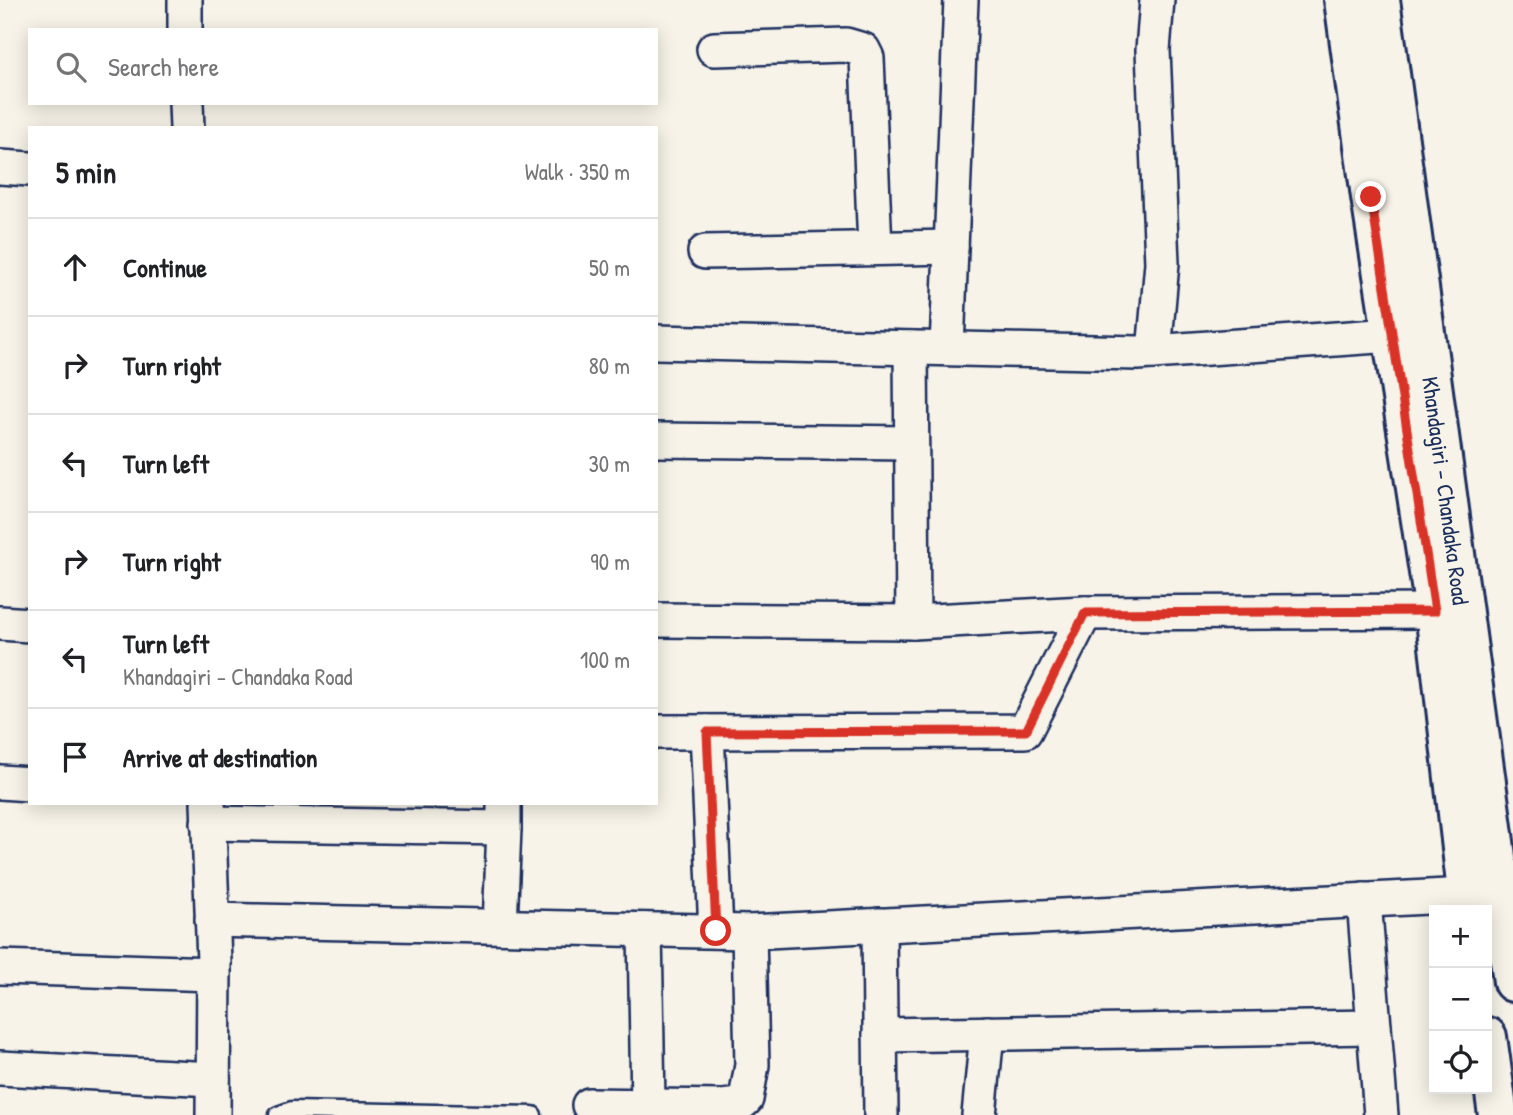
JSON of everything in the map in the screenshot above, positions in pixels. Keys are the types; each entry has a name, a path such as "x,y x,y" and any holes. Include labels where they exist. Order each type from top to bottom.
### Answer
{"main road":[{"name":"Khandagiri - Chandaka Road","path":"1344,0 1435,611 1465,741 1513,982"},
{"name":"Khandagiri - Chandaka Road","path":"1380,0 1465,741 1468,902"},
{"path":"1492,1072 1498,1115"}],"street":[{"path":"185,0 185,28"},
{"path":"947,348 961,0"},
{"path":"1154,352 1162,263 1153,50 1157,0"},
{"path":"714,49 856,45 863,50 867,58 875,248"},
{"path":"186,105 187,126"},
{"path":"0,167 28,169"},
{"path":"705,252 951,247"},
{"path":"658,342 1154,352 1392,335"},
{"path":"911,348 913,622"},
{"path":"658,440 911,443"},
{"path":"658,620 913,622 1085,613 1435,611"},
{"path":"658,732 1026,731 1085,613"},
{"path":"0,623 28,625"},
{"path":"707,732 716,931"},
{"path":"0,782 28,784"},
{"path":"213,1115 214,974 208,813 504,816 500,926"},
{"path":"1364,900 1381,1115"},
{"path":"212,920 749,932 1364,900 1468,902"},
{"path":"880,925 881,1115"},
{"path":"645,930 648,1105"},
{"path":"589,1105 722,1107 739,1105 746,1099 752,1065 749,932"},
{"path":"0,967 214,974"},
{"path":"880,1035 1374,1027"},
{"path":"979,1115 987,1033"},
{"path":"0,1068 213,1079"}],"lane":[{"path":"278,1115 292,1110 533,1115"}],"route":[{"path":"716,931 707,732 1026,731 1085,613 1435,611 1371,197"}]}
